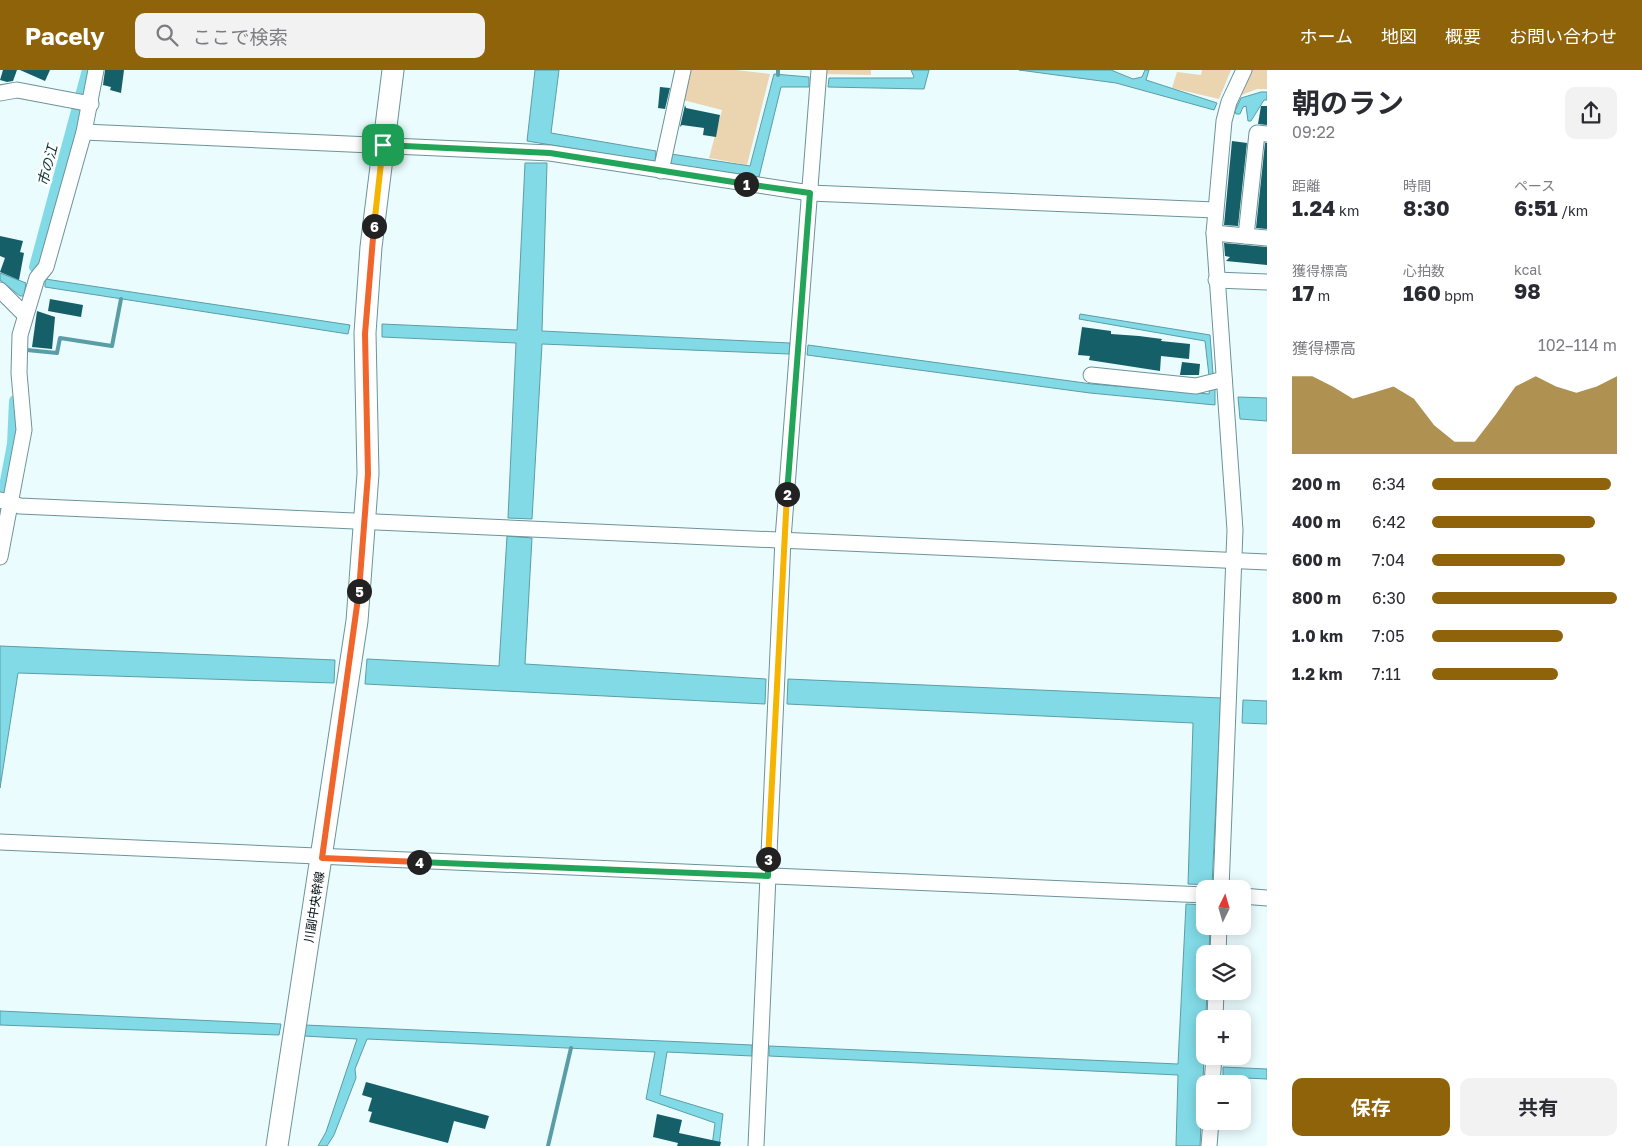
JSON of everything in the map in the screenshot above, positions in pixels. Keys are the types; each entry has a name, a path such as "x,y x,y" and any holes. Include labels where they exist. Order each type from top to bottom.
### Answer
{"street":[{"path":"0,557 5,500 24,430 19,373 20,335 24,314 37,278 46,267 84,132 91,104 96,70"},
{"name":"川副中央幹線","path":"276,1146 322,858 357,621 368,474 365,334 371,247 393,70"},
{"path":"661,171 683,70"},
{"path":"756,1146 783,539 820,70"},
{"path":"1221,880 1235,530 1214,233 1224,121 1229,102 1244,70"},
{"path":"0,93 17,90 91,104"},
{"path":"84,132 550,153 810,193 1215,210"},
{"path":"1246,236 1258,133 1267,134"},
{"path":"1214,233 1267,238"},
{"path":"1216,280 1267,282"},
{"path":"0,290 24,314"},
{"path":"1091,375 1196,386 1224,379"},
{"path":"5,500 20,506 1267,562"},
{"path":"0,842 322,858 1196,895"},
{"path":"1251,897 1267,898"},
{"path":"1210,1146 1211,1130"}],"shaded area":[{"path":"688,70 736,70 770,74 747,165 709,158 722,110 679,99"},
{"path":"826,70 871,70 871,75 825,74"},
{"path":"1202,70 1231,70 1219,99 1172,88 1177,72 1201,75"},
{"path":"1250,70 1267,70 1267,89 1257,89 1239,96"}],"water":[{"path":"535,70 559,70 551,133 656,151 655,162 527,141"},
{"path":"911,70 929,70 924,89 828,87 829,78 913,78"},
{"path":"1019,70 1111,70 1133,79 1142,77 1145,70 1149,70 1146,80 1217,103 1214,110 1116,83"},
{"path":"774,74 809,77 809,87 781,87 759,177 669,164 671,154 750,166"},
{"path":"1267,92 1267,100 1264,100 1251,121 1248,121 1246,106 1243,107 1240,114 1236,114 1235,111 1241,98"},
{"path":"525,163 547,163 542,331 790,343 789,354 542,344 532,519 508,518 516,343 382,337 382,324 517,330"},
{"path":"0,273 26,283 24,296 20,296 0,280"},
{"path":"45,279 350,325 348,334 45,287"},
{"path":"1080,314 1210,335 1213,374 1209,376 1205,341 1079,319"},
{"path":"808,345 1092,384 1209,394 1210,387 1215,387 1215,405 1090,393 807,355"},
{"path":"1238,397 1267,398 1267,421 1240,419"},
{"path":"507,536 532,538 525,664 766,679 765,704 365,684 367,659 499,666"},
{"path":"0,646 335,660 334,683 18,673 0,788"},
{"path":"788,679 1221,698 1212,880 1196,880 1196,884 1188,884 1193,723 787,704"},
{"path":"1243,700 1267,701 1267,724 1242,723"},
{"path":"1186,904 1196,905 1196,935 1210,935 1209,945 1196,945 1196,1000 1207,1000 1206,1010 1196,1010 1196,1065 1204,1065 1203,1075 1196,1075 1196,1130 1201,1130 1200,1146 1176,1146 1178,1075 769,1056 769,1046 1178,1064"},
{"path":"0,1011 281,1024 279,1035 0,1025"},
{"path":"305,1025 752,1045 752,1056 667,1052 660,1095 723,1114 719,1146 712,1146 715,1123 646,1099 655,1052 367,1039 355,1069 356,1078 334,1135 327,1146 318,1146 326,1132 357,1039 304,1036"},
{"path":"1223,1067 1267,1069 1267,1079 1251,1078 1251,1075 1223,1075"}],"building":[{"path":"3,70 17,70 13,81 0,80"},
{"path":"20,70 50,70 45,81"},
{"path":"105,70 124,70 121,93 110,90 111,87 103,85"},
{"path":"660,87 670,88 665,109 658,108"},
{"path":"685,105 686,108 720,115 716,137 703,135 704,128 682,125 680,127"},
{"path":"1261,106 1267,106 1267,125 1258,124"},
{"path":"1232,141 1247,143 1238,226 1224,225"},
{"path":"1265,143 1267,143 1267,229 1256,228"},
{"path":"0,236 23,241 20,252 24,253 19,280 0,272 5,258 0,256"},
{"path":"1224,243 1267,247 1267,265 1226,261 1230,257 1225,256"},
{"path":"50,299 83,305 81,317 48,311"},
{"path":"37,311 55,317 52,349 32,347"},
{"path":"1082,327 1111,331 1111,334 1139,336 1162,339 1161,341 1190,344 1189,359 1161,356 1160,371 1089,360 1090,356 1078,355"},
{"path":"1182,362 1200,364 1199,375 1180,375"},
{"path":"366,1082 489,1116 485,1129 454,1121 448,1143 369,1122 372,1112 368,1111 372,1098 362,1095"},
{"path":"657,1114 682,1120 679,1133 721,1142 720,1146 677,1146 678,1143 653,1137"}],"waterway":[{"name":"市の江","path":"35,267 88,70"},
{"path":"778,70 778,75"},
{"path":"27,350 57,353 60,338 112,346 121,299"},
{"name":"市の江","path":"0,513 13,444 15,401"},
{"path":"548,1146 571,1048"}],"route":[{"path":"383,145 550,153 810,193 783,539 768,876 322,858 357,621 368,474 365,334 371,247 383,145"}]}
